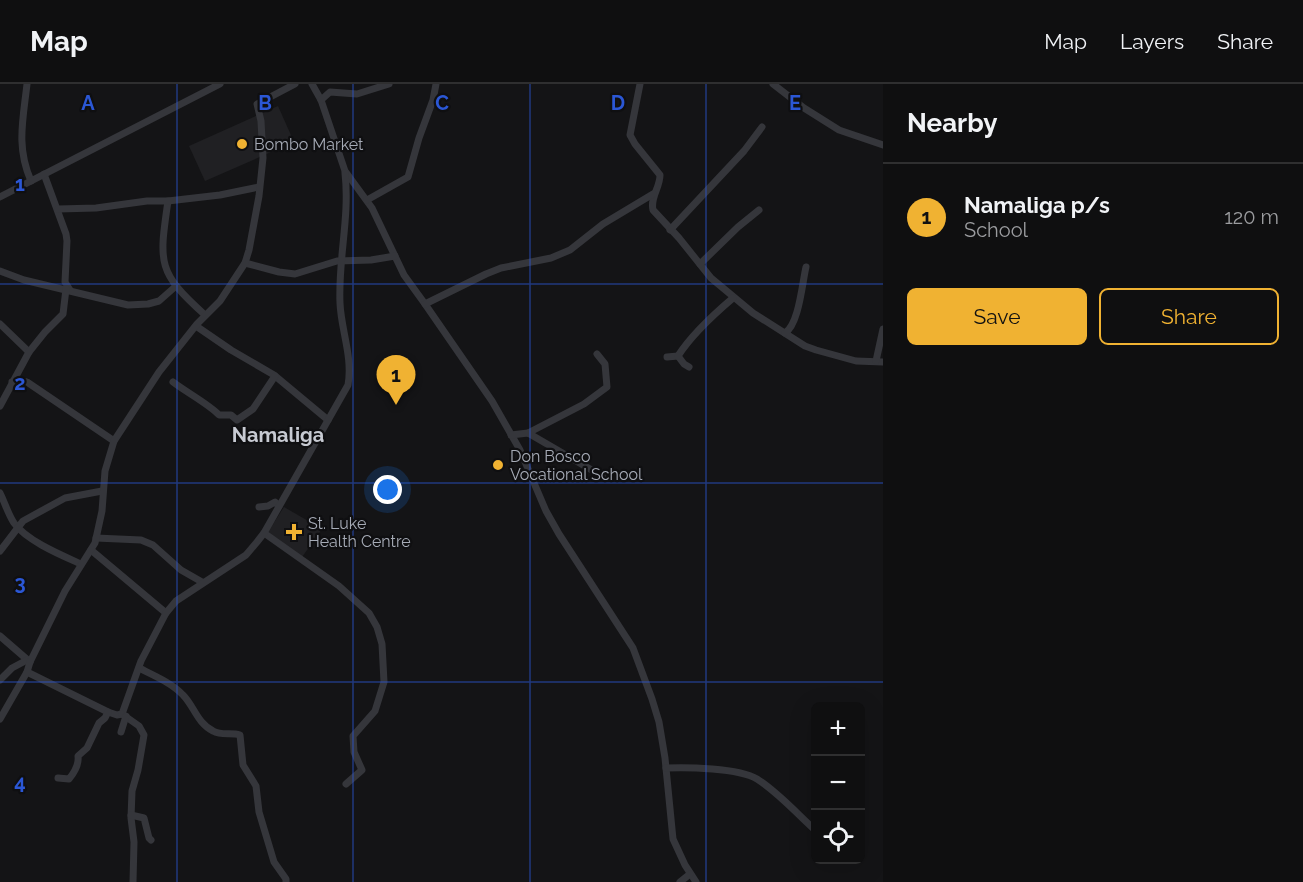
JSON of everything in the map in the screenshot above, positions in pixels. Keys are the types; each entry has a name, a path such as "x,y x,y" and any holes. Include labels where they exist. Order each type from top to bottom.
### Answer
{"street":[{"path":"27,84 21,146 22,158 31,181"},
{"path":"0,197 220,84"},
{"path":"0,719 27,672 28,661 65,591 96,538 102,512 102,491 108,457 114,441 159,372 229,289 245,263 259,187 263,145 257,104 295,84"},
{"path":"121,732 139,668 166,613 176,601 202,582 246,555 264,533 345,393 349,378 347,344 340,302 340,261 347,213 345,171 321,99 312,84"},
{"path":"321,99 330,92 357,94 389,84"},
{"path":"367,200 408,177 436,84"},
{"path":"640,84 630,135 660,175 654,194 653,210 718,286 806,346 856,361 880,361 883,329"},
{"path":"773,84 804,108 839,130 883,145"},
{"path":"670,230 744,151 762,127"},
{"path":"345,171 378,219 413,290 492,401 511,435 550,519 633,648 659,722 674,839 678,853 696,882"},
{"path":"0,406 29,352 63,314 68,241 44,174"},
{"path":"58,209 168,201 228,194 259,187"},
{"path":"425,304 501,268 551,258 570,250 603,224 654,194"},
{"path":"168,201 163,259 166,272 176,286 205,315"},
{"path":"700,264 759,210"},
{"path":"245,263 295,274 340,261 371,260 395,256"},
{"path":"785,333 790,330 795,318 806,267"},
{"path":"0,271 24,280 65,287 120,304 135,305 159,301 176,286"},
{"path":"667,357 678,356 710,318 734,298"},
{"path":"0,324 29,352"},
{"path":"196,326 275,376 328,420"},
{"path":"511,435 528,433 584,404 606,387 605,364 597,354"},
{"path":"678,356 689,367"},
{"path":"173,382 205,405 212,407 219,415 231,415 237,420 253,409 275,376"},
{"path":"12,382 27,382 114,441"},
{"path":"528,433 602,476"},
{"path":"0,551 23,521 65,498 102,491"},
{"path":"0,493 17,526 47,548 81,564"},
{"path":"259,507 275,502 279,506"},
{"path":"264,533 325,575 360,603 374,620 380,634 385,670 384,682 375,711 353,736 354,752 362,770 346,784"},
{"path":"96,538 141,540 153,545 181,570 202,582"},
{"path":"91,550 166,613"},
{"path":"0,636 28,661"},
{"path":"0,680 12,668 28,661"},
{"path":"139,668 164,681 183,695 198,718 210,730 223,734 240,735 243,765 256,786 269,849 286,882"},
{"path":"27,672 108,712 124,715 139,726 144,735 132,791 133,882"},
{"path":"58,778 69,778 79,760 78,756 87,748 99,723 108,712"},
{"path":"666,768 692,767 747,774 778,794 811,826"},
{"path":"131,815 144,818 148,838 151,840"},
{"path":"680,882 690,874"}],"shaded area":[{"name":"Bombo Market","path":"278,106 294,142 205,181 189,146"},
{"name":"St. Luke Health Centre","path":"284,507 322,529 302,557 268,532"}],"place":[{"name":"Bombo Market","path":"242,144"},
{"name":"Namaliga p/s","path":"396,405"},
{"name":"Don Bosco Vocational School","path":"498,465"},
{"name":"St. Luke Health Centre","path":"294,532"}],"district":[{"name":"Namaliga","path":"278,435"}]}
